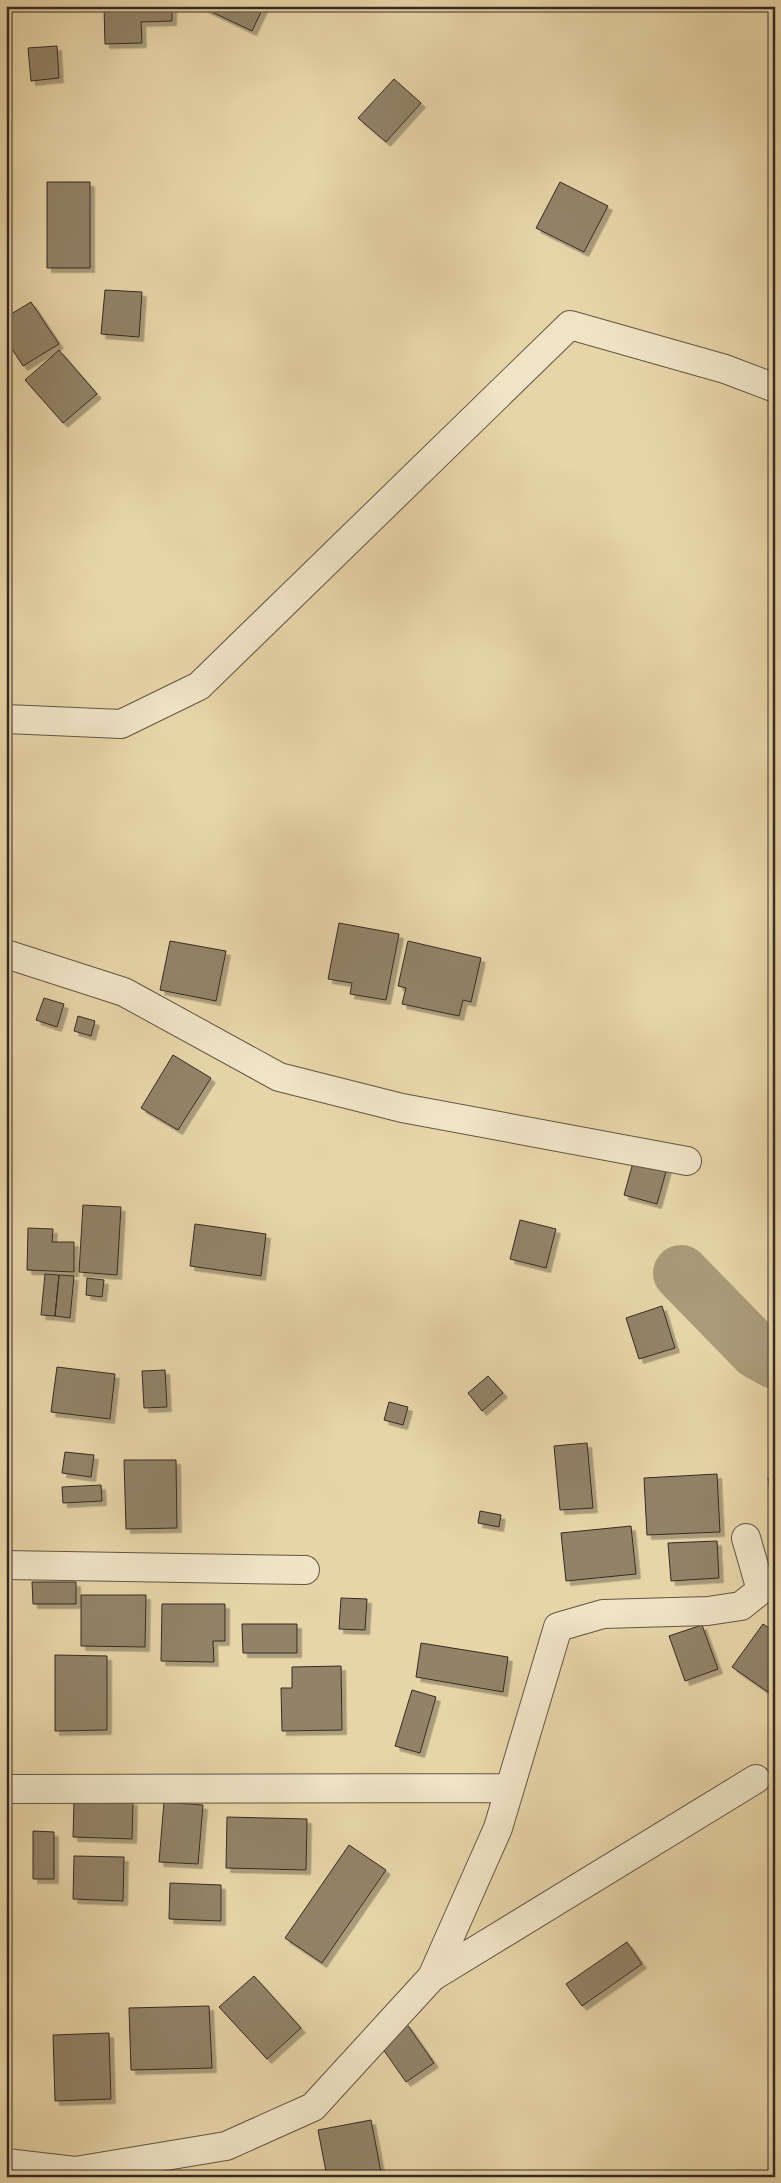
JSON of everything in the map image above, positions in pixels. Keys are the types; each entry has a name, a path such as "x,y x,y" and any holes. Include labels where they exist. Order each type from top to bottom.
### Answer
{"street":[{"path":"6,719 121,724 199,686 570,325 725,369 775,388"},
{"path":"6,954 124,992 279,1077 402,1108 687,1161"},
{"path":"432,1977 498,1828 558,1627 603,1614 708,1612 741,1606 761,1590 746,1538"},
{"path":"6,1565 305,1570"},
{"path":"6,2163 75,2171 226,2146 313,2107 432,1977 756,1779"},
{"path":"6,1789 510,1788"}],"building":[{"path":"104,6 172,6 172,21 141,22 142,43 105,44"},
{"path":"199,6 264,6 252,31"},
{"path":"57,46 59,78 31,81 28,48"},
{"path":"394,79 421,103 386,142 358,118"},
{"path":"47,182 90,182 90,268 47,268"},
{"path":"560,182 608,206 584,252 536,228"},
{"path":"105,290 142,292 139,337 101,334"},
{"path":"31,302 59,344 23,366 6,340 6,317"},
{"path":"59,350 97,394 63,423 25,380"},
{"path":"339,923 399,934 386,1000 350,994 352,983 328,979"},
{"path":"170,941 226,951 216,1001 160,990"},
{"path":"408,941 481,958 471,1002 463,1000 459,1016 402,1004 406,988 398,986"},
{"path":"44,998 64,1004 57,1027 36,1020"},
{"path":"78,1016 95,1021 91,1036 74,1031"},
{"path":"173,1055 211,1078 178,1130 141,1108"},
{"path":"634,1159 667,1168 657,1204 624,1195"},
{"path":"83,1205 121,1207 117,1275 79,1272"},
{"path":"520,1220 556,1229 546,1268 510,1259"},
{"path":"195,1224 266,1234 261,1276 190,1266"},
{"path":"28,1228 53,1229 52,1242 74,1242 74,1272 27,1270"},
{"path":"45,1274 59,1275 55,1316 41,1315"},
{"path":"59,1275 74,1276 70,1318 55,1316"},
{"path":"87,1278 104,1280 102,1297 86,1295"},
{"path":"662,1306 675,1348 639,1359 626,1318"},
{"path":"57,1367 115,1374 110,1419 51,1412"},
{"path":"165,1370 167,1407 144,1408 142,1371"},
{"path":"488,1376 503,1393 482,1411 468,1393"},
{"path":"389,1402 408,1407 403,1425 384,1420"},
{"path":"587,1443 593,1508 560,1510 554,1446"},
{"path":"65,1452 94,1455 91,1477 62,1473"},
{"path":"124,1460 176,1460 177,1528 126,1529"},
{"path":"717,1474 720,1532 647,1535 644,1478"},
{"path":"775,1477 775,1513 773,1513 768,1478"},
{"path":"101,1485 102,1501 63,1503 62,1487"},
{"path":"480,1511 501,1515 499,1527 478,1523"},
{"path":"631,1526 636,1574 566,1581 561,1533"},
{"path":"717,1541 719,1578 671,1581 668,1543"},
{"path":"32,1582 76,1582 76,1604 33,1604"},
{"path":"81,1595 146,1595 145,1647 81,1646"},
{"path":"341,1598 367,1599 365,1630 339,1629"},
{"path":"162,1604 225,1604 225,1641 213,1641 214,1662 161,1661"},
{"path":"242,1624 297,1624 297,1653 243,1653"},
{"path":"763,1624 775,1632 775,1697 732,1667"},
{"path":"702,1625 718,1669 685,1681 669,1636"},
{"path":"421,1643 508,1657 503,1692 416,1677"},
{"path":"55,1655 107,1656 107,1730 55,1731"},
{"path":"341,1666 342,1730 282,1731 281,1688 292,1688 292,1667"},
{"path":"412,1690 436,1697 420,1753 395,1746"},
{"path":"74,1800 133,1801 132,1839 73,1837"},
{"path":"164,1802 203,1805 198,1864 159,1862"},
{"path":"227,1817 307,1819 306,1870 226,1868"},
{"path":"33,1831 54,1832 54,1879 33,1879"},
{"path":"349,1845 386,1870 322,1963 285,1938"},
{"path":"74,1856 124,1857 123,1901 73,1899"},
{"path":"170,1883 221,1885 221,1921 169,1919"},
{"path":"627,1942 642,1964 582,2006 566,1984"},
{"path":"254,1976 301,2028 267,2059 219,2007"},
{"path":"209,2006 212,2068 131,2070 129,2008"},
{"path":"406,2023 434,2063 406,2082 378,2042"},
{"path":"109,2033 111,2099 55,2101 53,2035"},
{"path":"371,2120 382,2177 327,2177 318,2130"}],"waterway":[{"path":"681,1273 757,1351 775,1361"}]}
